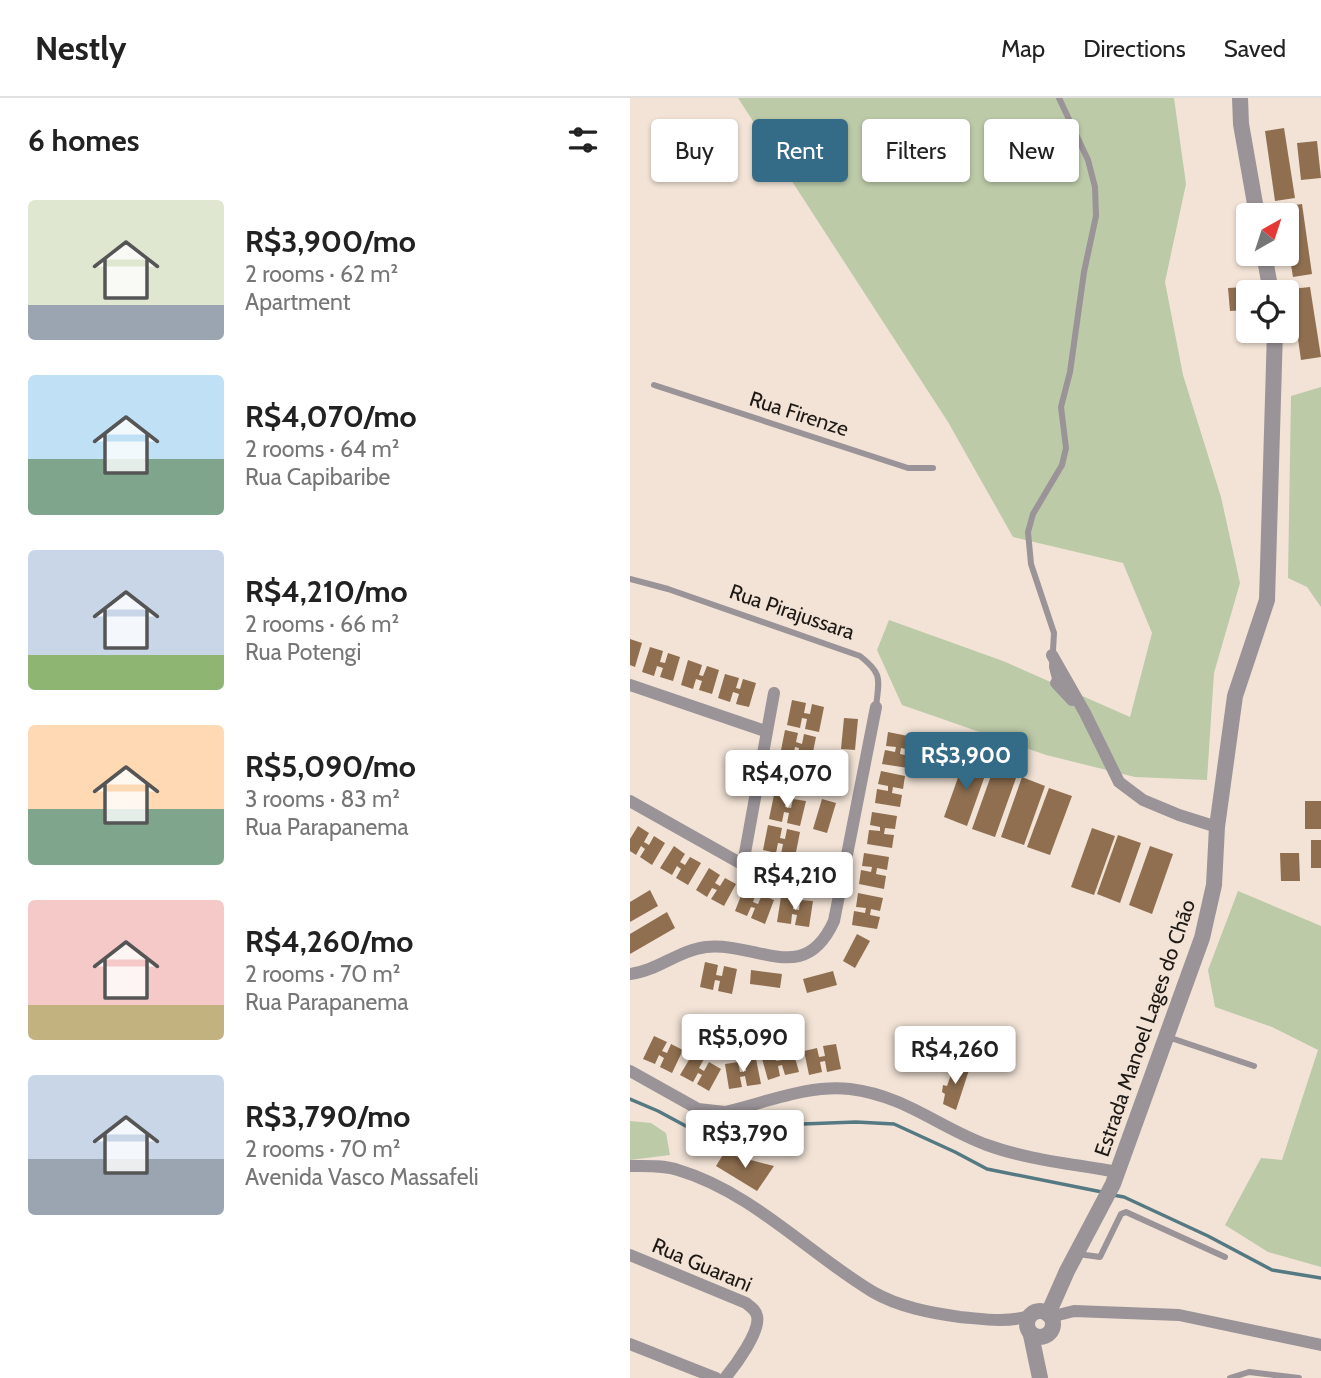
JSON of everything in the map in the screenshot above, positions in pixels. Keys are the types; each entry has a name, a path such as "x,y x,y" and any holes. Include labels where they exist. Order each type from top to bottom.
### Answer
{"street":[{"path":"1240,98 1241,124 1255,203"},
{"name":"Estrada Manoel Lages do Chão","path":"1040,1375 1040,1322 1115,1178 1202,938 1208,913 1214,885 1217,827 1236,696 1266,600 1275,343"},
{"path":"1052,655 1085,713 1119,782 1129,791 1164,809 1217,827"},
{"path":"1056,683 1085,713"},
{"path":"630,685 765,731"},
{"path":"743,864 774,693"},
{"name":"Rua Pirajussara","path":"630,974 705,947 723,947 787,959 807,954 818,947 828,936 834,921 877,707"},
{"path":"630,801 757,872 773,877 787,877 819,869 844,878"},
{"path":"630,1071 698,1109 711,1111 725,1112 815,1090 849,1089 895,1100 995,1147 1115,1178"},
{"path":"630,1166 677,1170 738,1197 883,1297 914,1308 944,1314 1040,1322 1088,1313 1140,1312 1180,1315 1321,1345"},
{"name":"Rua Guarani","path":"630,1255 746,1303 757,1313 757,1328 726,1378"},
{"path":"630,1344 716,1378"}],"lane":[{"path":"1056,683 1052,667 1054,633 1031,564 1028,533 1033,514 1062,466 1066,448 1061,407 1070,372 1084,272 1096,216 1095,187 1088,160 1059,98"},
{"name":"Rua Firenze","path":"654,386 908,468 933,468"},
{"name":"Rua Pirajussara","path":"630,579 668,589 860,656 874,667 879,679 877,707"},
{"path":"1166,1037 1254,1066"},
{"path":"1076,1254 1100,1257 1121,1214 1126,1212 1225,1257"},
{"path":"1230,1378 1249,1372 1299,1378"}],"green space":[{"path":"738,98 1174,98 1186,184 1165,282 1183,375 1221,497 1240,583 1214,673 1207,780 1135,777 1046,755 902,705 877,650 889,620 1003,661 1130,717 1152,633 1123,563 1013,537 948,422 792,182 848,182 848,119 752,120"},
{"path":"1321,387 1321,607 1307,587 1288,578 1291,396"},
{"path":"1238,891 1321,926 1321,1267 1268,1252 1225,1225 1261,1158 1282,1160 1318,1050 1272,1027 1215,1007 1208,970"},
{"path":"630,1121 651,1123 666,1133 670,1155 630,1160"}],"building":[{"path":"1284,128 1295,198 1275,201 1265,131"},
{"path":"1317,141 1321,178 1301,180 1297,143"},
{"path":"1299,204 1302,204 1312,274 1293,277 1291,266 1299,266"},
{"path":"1310,287 1321,357 1301,360 1299,288"},
{"path":"1228,288 1236,288 1236,311 1230,311"},
{"path":"630,639 642,643 635,667 630,665"},
{"path":"650,647 663,651 660,662 665,663 668,653 680,657 673,681 660,677 663,668 657,666 654,676 642,672"},
{"path":"688,660 702,665 699,675 703,676 707,666 719,670 712,694 699,690 702,681 696,679 693,689 681,685"},
{"path":"725,674 739,678 736,688 740,689 743,679 756,683 749,707 736,704 739,694 733,692 730,702 718,698"},
{"path":"792,700 806,703 804,713 810,714 812,704 824,707 819,732 805,729 807,719 802,718 800,728 787,725"},
{"path":"844,718 858,719 855,750 841,749"},
{"path":"785,730 798,733 796,742 802,744 804,734 816,737 811,762 797,759 799,748 795,747 793,757 780,755"},
{"path":"888,732 913,737 911,750 901,748 900,754 910,756 908,768 882,764 885,750 895,752 896,747 886,746"},
{"path":"965,758 988,767 967,826 944,817"},
{"path":"835,760 848,765 839,794 825,790"},
{"path":"781,763 794,765 792,775 798,776 800,767 812,769 807,795 793,791 795,781 790,780 788,790 775,788"},
{"path":"993,770 1016,778 995,837 972,829"},
{"path":"881,771 905,776 903,789 893,787 892,793 902,795 900,807 875,803 877,789 888,791 888,786 878,784"},
{"path":"1022,777 1045,786 1024,845 1001,837"},
{"path":"1049,788 1072,796 1050,855 1027,847"},
{"path":"774,795 787,798 785,807 791,808 793,799 806,801 800,826 787,823 789,813 784,812 782,822 769,819"},
{"path":"822,799 836,803 827,833 813,829"},
{"path":"1305,801 1321,801 1321,829 1305,829"},
{"path":"872,812 897,816 895,829 885,828 884,834 894,835 892,848 867,844 869,830 880,831 880,827 870,825"},
{"path":"768,825 782,828 780,838 785,839 787,829 800,832 795,857 781,854 783,844 778,843 776,853 763,850"},
{"path":"638,826 649,833 644,842 649,845 654,836 665,843 652,865 640,857 645,849 641,846 636,855 630,851 630,839"},
{"path":"1092,828 1115,836 1094,895 1071,887"},
{"path":"1118,835 1141,843 1120,903 1097,894"},
{"path":"1311,840 1321,840 1321,868 1311,868"},
{"path":"674,846 685,854 680,862 685,865 690,857 701,863 688,885 676,878 681,869 677,866 672,875 660,868"},
{"path":"1150,846 1173,854 1152,914 1129,905"},
{"path":"864,853 889,857 887,870 877,868 876,874 886,876 884,889 859,884 861,870 871,872 872,867 862,866"},
{"path":"1280,853 1299,853 1300,881 1281,881"},
{"path":"709,868 720,875 715,883 720,886 725,878 736,884 724,906 711,899 717,890 712,888 707,897 696,890"},
{"path":"744,888 756,893 753,902 758,904 762,895 774,900 765,924 751,918 755,908 751,907 747,916 735,911"},
{"path":"650,890 658,906 630,922 630,902"},
{"path":"858,893 883,898 880,911 871,909 870,915 880,917 877,929 852,925 854,911 865,913 866,908 856,907"},
{"path":"781,897 794,899 793,909 799,910 800,900 813,901 809,927 795,925 797,915 792,914 791,924 777,922"},
{"path":"667,912 675,928 630,954 630,934"},
{"path":"857,934 870,941 855,968 843,961"},
{"path":"705,962 718,965 716,975 722,976 724,966 737,969 732,994 718,991 720,981 715,980 713,990 700,987"},
{"path":"751,970 782,974 780,988 750,984"},
{"path":"833,971 837,985 807,993 803,979"},
{"path":"654,1036 667,1042 662,1051 667,1053 671,1044 683,1050 672,1073 660,1067 664,1058 659,1055 655,1064 643,1059"},
{"path":"836,1044 841,1069 827,1072 825,1061 820,1062 822,1072 809,1075 804,1051 817,1048 819,1057 825,1056 823,1046"},
{"path":"792,1047 799,1072 785,1075 782,1065 778,1066 780,1076 768,1080 761,1055 774,1052 776,1061 782,1060 780,1050"},
{"path":"693,1053 704,1059 699,1068 704,1071 709,1062 721,1069 709,1091 697,1084 702,1075 698,1073 693,1082 680,1075"},
{"path":"756,1059 761,1084 747,1086 745,1076 740,1077 742,1087 729,1089 725,1064 738,1062 740,1072 746,1071 744,1061"},
{"path":"955,1063 969,1070 956,1110 943,1104 945,1094 942,1092 943,1085 947,1086"},
{"path":"724,1153 774,1166 757,1191 716,1166"}],"waterway":[{"path":"630,1099 708,1138 763,1141 802,1124 894,1124 987,1169 1102,1192"},
{"path":"1113,1195 1124,1197 1208,1236 1272,1270 1321,1278"}]}
